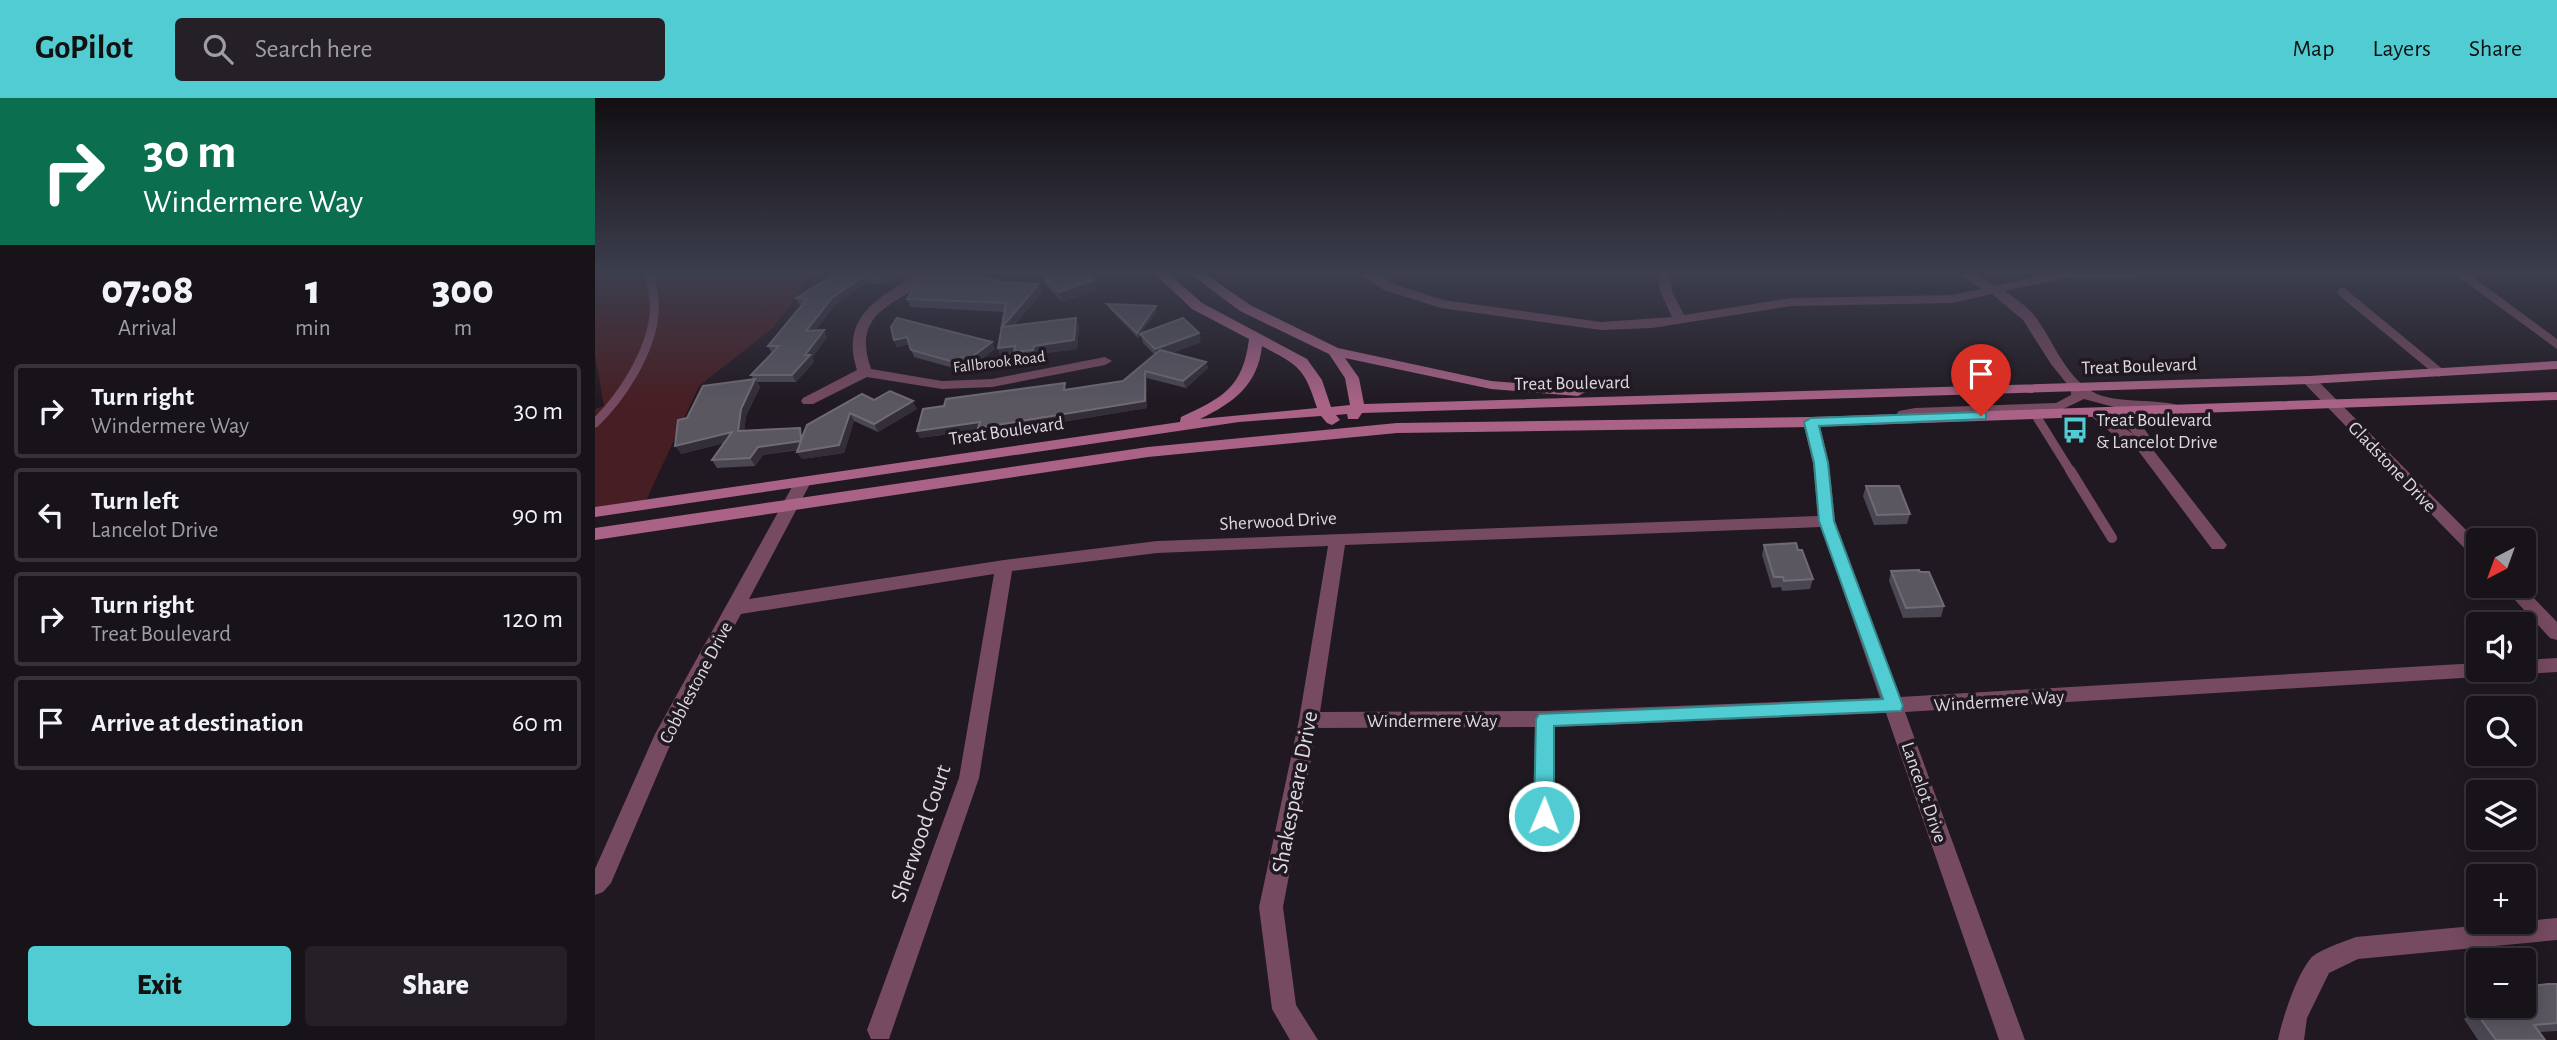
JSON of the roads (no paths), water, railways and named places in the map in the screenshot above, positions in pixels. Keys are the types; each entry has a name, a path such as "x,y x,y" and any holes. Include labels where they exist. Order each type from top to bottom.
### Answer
{"main road":[{"path":"1217,316 1302,362 1315,380 1325,411 1342,434"},
{"path":"1263,316 1334,351 1491,385 1721,400"},
{"path":"1152,430 1184,421 1222,403 1240,387 1248,379 1255,354 1256,336"},
{"path":"1334,351 1352,378 1358,409 1342,434"},
{"name":"Treat Boulevard","path":"595,512 1152,430 1239,418 1325,411 2309,380 2557,365"},
{"path":"595,534 1148,452 1397,428 1811,422 2557,396"}],"street":[{"path":"808,401 865,372 858,349 863,324 870,316"},
{"path":"1522,316 1601,326 1705,316"},
{"path":"1678,316 1680,320"},
{"path":"1900,419 1904,414 1915,412 2059,407 2074,401 2080,393 2078,388 2027,316"},
{"path":"2518,316 2557,345"},
{"name":"Fallbrook Road","path":"865,372 942,385 992,383 1105,360"},
{"name":"Gladstone Drive","path":"2309,380 2466,540"},
{"path":"2078,388 2111,403 2161,403 2176,409"},
{"path":"2119,410 2141,434 2145,441 2142,446"},
{"path":"2092,411 2142,446 2218,545"},
{"name":"Lancelot Drive","path":"1811,422 1821,463 1827,521 2012,1040"},
{"name":"Cobblestone Drive","path":"595,885 603,876 665,734 803,482"},
{"name":"Sherwood Drive","path":"735,608 1004,566 1157,547 1827,521"},
{"name":"Shakespeare Drive","path":"1305,1040 1284,1009 1271,907 1309,720 1338,538"},
{"name":"Sherwood Court","path":"880,1030 969,778 1004,566"},
{"path":"2523,598 2557,633"},
{"path":"2536,666 2557,665"},
{"name":"Windermere Way","path":"1309,720 1545,719 1894,706 2466,671"},
{"path":"1544,816 1545,719"},
{"path":"2291,1040 2295,1016 2320,965 2356,948 2557,929"}],"lane":[{"path":"595,423 605,416 636,364 654,316"},
{"path":"2371,316 2439,372"},
{"path":"2035,414 2112,538"}],"place":[{"name":"Treat Boulevard & Lancelot Drive","path":"2075,430"}]}
